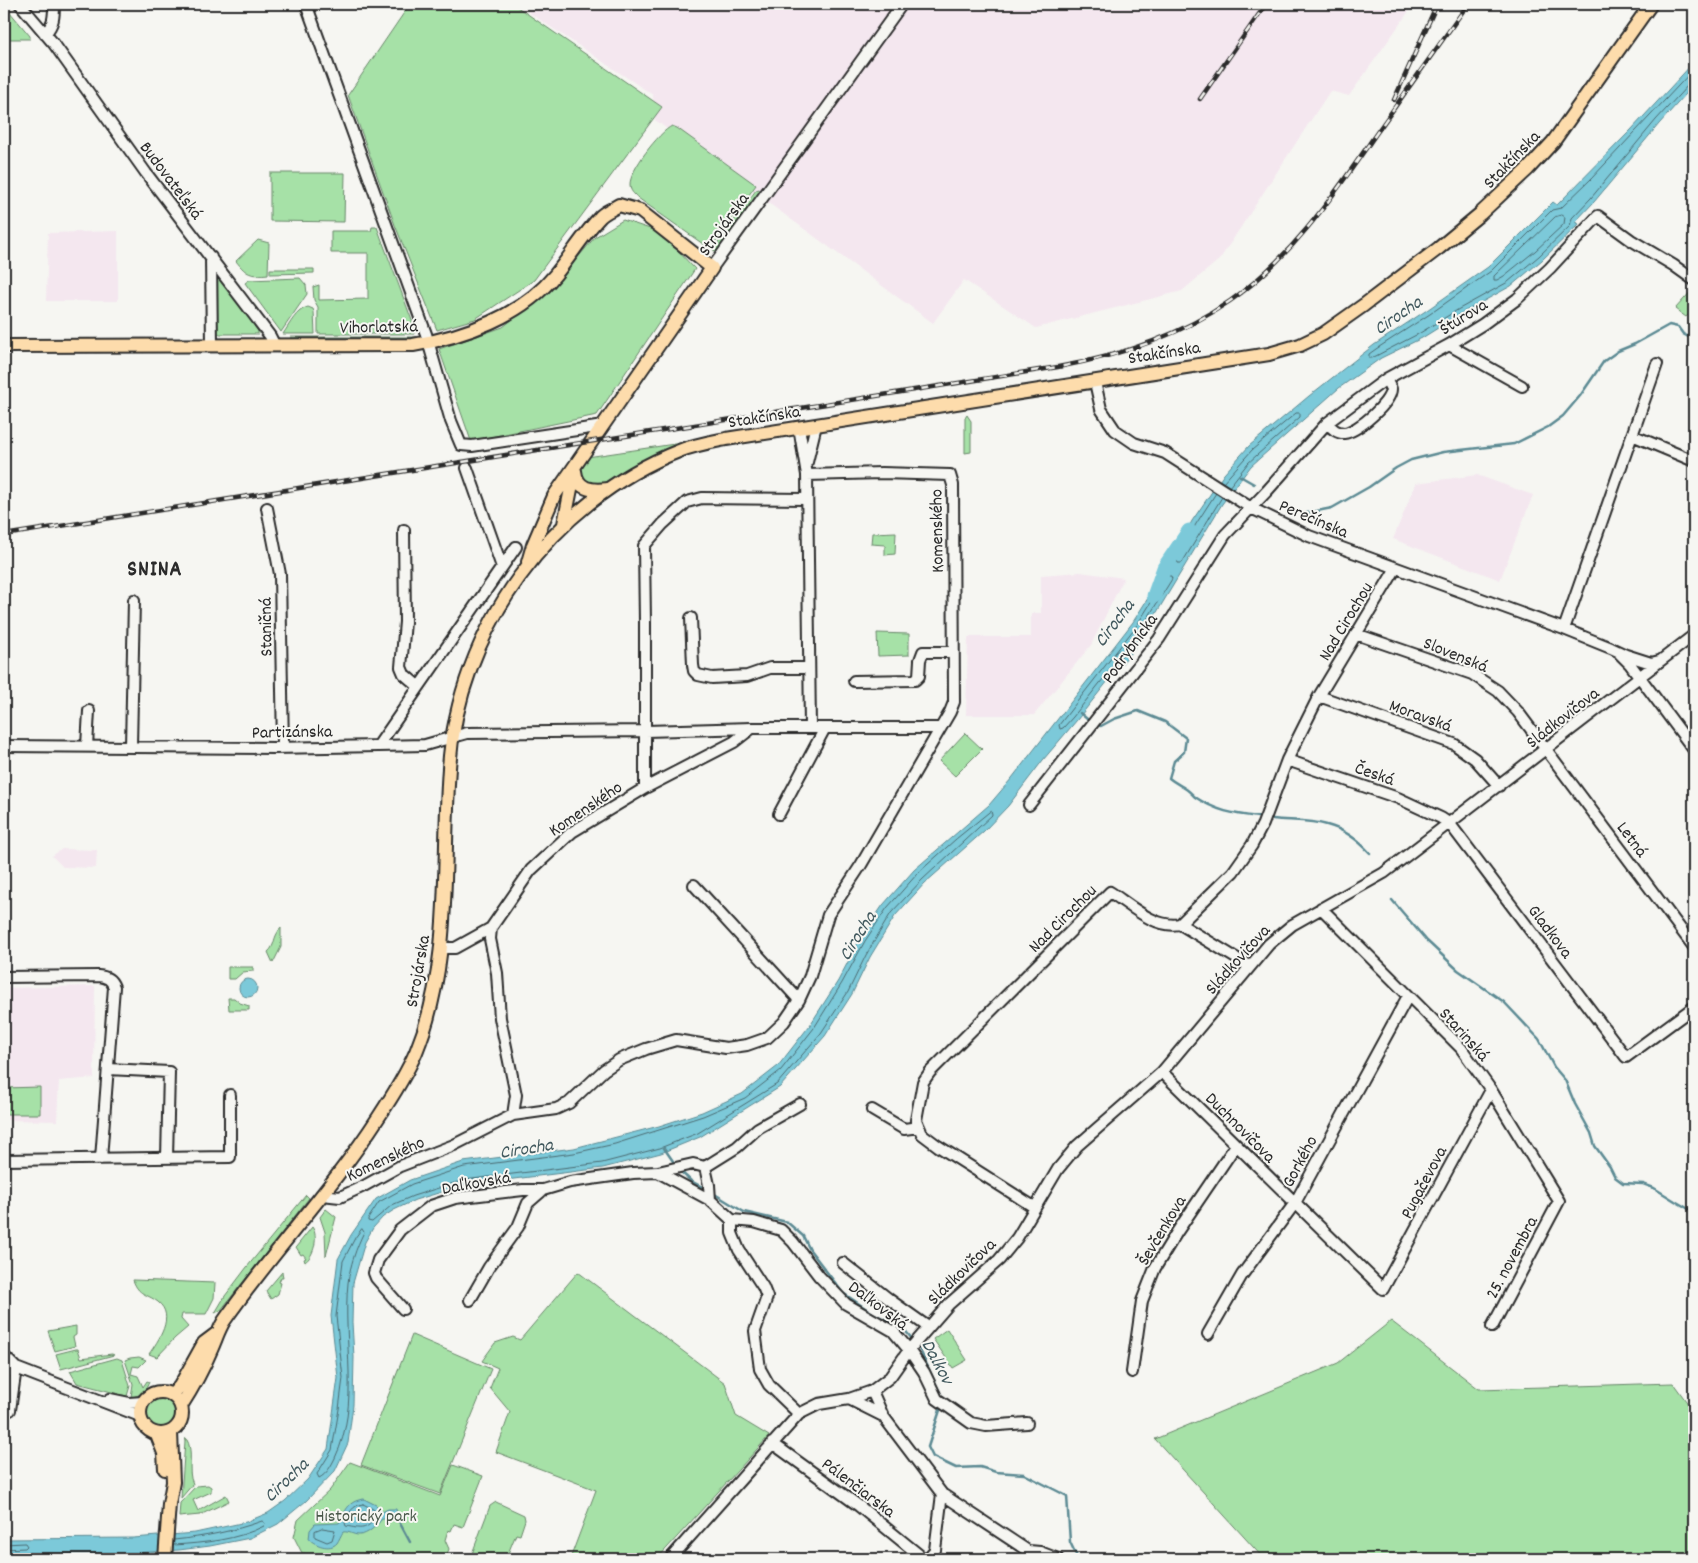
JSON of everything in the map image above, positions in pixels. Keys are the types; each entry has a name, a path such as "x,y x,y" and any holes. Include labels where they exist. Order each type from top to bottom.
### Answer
{"main road":[{"name":"Stakčínska","path":"564,524 608,489 645,467 681,450 726,439 799,427 1269,354 1300,345 1323,334 1439,248 1493,203 1538,159 1553,142 1651,4"},
{"name":"Vihorlatská","path":"4,346 413,345 428,343 472,330 500,318 527,302 554,278 601,216 619,205 640,211 712,268"},
{"name":"Strojárska","path":"528,565 533,545 554,496 575,470 603,426 712,268"},
{"name":"Strojárska","path":"216,1334 235,1305 370,1131 405,1074 416,1052 438,975 446,876 449,768 452,738 463,691 472,664 506,597 528,565 564,524 575,470"},
{"path":"575,470 581,484 586,488 591,490 608,489"},
{"path":"551,505 554,516 564,524"},
{"path":"172,1395 180,1386 204,1343 216,1334"},
{"path":"181,1406 191,1391 211,1350 216,1334"},
{"path":"159,1392 172,1395 181,1406 181,1421 171,1432 157,1434 150,1432 144,1427 140,1416 140,1408 143,1402 150,1395 159,1392"},
{"path":"165,1559 168,1510 173,1482 171,1432"},
{"path":"157,1434 164,1454 168,1510"}],"street":[{"name":"Budovateľská","path":"20,4 45,34 146,173 270,336 274,344"},
{"path":"45,34 51,28 54,20 54,4"},
{"path":"306,4 428,343 460,445 472,446 603,426"},
{"name":"Strojárska","path":"712,268 902,4"},
{"name":"Štúrova","path":"1247,506 1327,423 1386,379 1449,345 1483,324 1517,299 1550,268 1598,216 1631,240 1674,265 1694,280"},
{"path":"211,257 212,346"},
{"path":"1449,345 1522,386"},
{"path":"1564,629 1657,364"},
{"path":"1327,423 1339,432 1346,433 1356,428 1389,399 1392,389 1386,379"},
{"name":"Perečínska","path":"1094,382 1101,409 1115,430 1134,443 1165,453 1247,506 1309,536 1564,629 1640,660 1651,663 1662,660"},
{"path":"810,728 806,499 807,470 816,425"},
{"path":"799,427 807,470"},
{"path":"1632,435 1694,460"},
{"path":"467,468 502,567"},
{"name":"Komenského","path":"322,1195 340,1196 364,1186 400,1166 454,1145 513,1114 556,1109 570,1103 604,1070 619,1060 676,1040 726,1048 747,1045 767,1038 784,1022 799,1000 810,976 828,915 861,865 935,738 935,728 950,712 954,702 953,485 950,475 807,470"},
{"name":"Komenského","path":"645,788 644,546 663,524 687,502 702,498 806,499"},
{"name":"Podrybnícka","path":"1029,805 1159,639 1220,540 1247,506"},
{"name":"Staničná","path":"267,508 280,574 283,748"},
{"path":"404,530 405,622 401,667 404,674 419,687"},
{"path":"378,746 516,547"},
{"name":"Nad Cirochou","path":"919,1127 916,1120 923,1082 930,1072 1110,892 1150,918 1171,926 1180,924 1233,872 1252,845 1263,824 1286,760 1319,696 1396,568"},
{"path":"131,746 134,600"},
{"path":"692,618 692,665 698,675 712,678 738,677 770,668 809,668"},
{"name":"Slovenská","path":"1356,634 1472,674 1498,690 1518,712 1546,750"},
{"name":"Sládkovičova","path":"670,1559 799,1414 819,1404 849,1399 872,1391 890,1377 913,1345 949,1304 1000,1260 1017,1238 1058,1169 1077,1146 1162,1072 1269,944 1292,925 1384,873 1546,750 1635,677 1662,660 1694,635"},
{"name":"Perečínska","path":"1611,648 1653,660 1662,660"},
{"name":"Perečínska","path":"1611,648 1625,658 1635,677 1694,750"},
{"path":"854,681 915,680 919,676 920,660 923,652 954,652"},
{"name":"Perečínska","path":"1630,652 1640,660"},
{"path":"1635,677 1643,671 1640,660"},
{"name":"Moravská","path":"1319,696 1454,744 1474,759 1499,786"},
{"path":"87,746 90,711"},
{"path":"452,738 467,733 752,728 935,728"},
{"name":"Komenského","path":"441,948 455,948 491,928 531,870 572,832 645,788 734,742 752,728"},
{"path":"779,814 825,728"},
{"name":"Partizánska","path":"4,746 283,748 425,745 452,738"},
{"name":"Letná","path":"1546,750 1694,947"},
{"name":"Česká","path":"1286,760 1398,798 1450,824"},
{"name":"Gladkova","path":"1450,824 1626,1057 1694,1007"},
{"path":"694,885 799,1000"},
{"name":"Starinská","path":"1321,908 1461,1048 1491,1090 1559,1201"},
{"path":"1180,924 1249,966"},
{"path":"491,928 490,939 497,973 500,1018 516,1096 513,1114"},
{"path":"4,977 106,977 112,980 114,987 101,1159"},
{"name":"Gorkého","path":"1208,1334 1242,1275 1295,1203 1408,996"},
{"path":"108,1069 169,1072 167,1158"},
{"name":"Duchnovičova","path":"1162,1072 1383,1289"},
{"name":"Pugačevova","path":"1383,1289 1491,1090"},
{"path":"4,1160 230,1157 230,1095"},
{"path":"710,1199 710,1185 706,1167 737,1147 758,1128 800,1104"},
{"path":"872,1110 904,1129 919,1127 922,1134 938,1146 1034,1207"},
{"name":"Ševčenkova","path":"1132,1372 1142,1301 1154,1268 1236,1145"},
{"name":"Daľkovská","path":"403,1309 376,1278 374,1272 378,1260 400,1230 432,1206 455,1198 523,1190 543,1190 570,1182 658,1172 692,1164 706,1167"},
{"path":"658,1172 710,1199 732,1220 732,1233 738,1250 763,1286 767,1297 755,1331 760,1368 769,1385 799,1414"},
{"path":"523,1190 528,1203"},
{"name":"Daľkovská","path":"470,1300 489,1267 518,1227 528,1203 543,1190"},
{"name":"25. novembra","path":"1492,1327 1559,1201"},
{"name":"Daľkovská","path":"732,1220 754,1222 781,1230 793,1242 819,1276 846,1304 913,1345 924,1372 943,1403 971,1423 986,1426 1027,1423"},
{"path":"843,1263 928,1327"},
{"path":"4,1356 16,1368 140,1416"},
{"path":"4,1372 16,1368"},
{"path":"7,1410 16,1368"},
{"path":"872,1391 883,1416 942,1494 1038,1559"},
{"path":"89,1396 129,1402 143,1402"},
{"path":"849,1399 883,1416"},
{"name":"Pálenčiarska","path":"772,1443 866,1512 925,1559 935,1550 942,1494"},
{"path":"1028,1551 1040,1552 1058,1559"}],"shaded area":[{"path":"516,4 1414,4 1349,96 1330,91 1220,259 1182,291 1036,328 964,280 933,323 655,120 653,95"},
{"path":"118,231 118,301 46,301 48,233"},
{"path":"1477,475 1533,495 1500,580 1393,539 1416,483"},
{"path":"1080,572 1124,578 1091,645 1034,715 966,715 968,637 1031,637 1031,613 1041,613 1041,575"},
{"path":"62,849 97,850 96,868 63,867 52,856"},
{"path":"95,986 94,1078 59,1081 57,1121 4,1120 4,988"}],"green space":[{"path":"410,4 513,4 662,107 534,280 475,319 437,330 395,225 348,95"},
{"path":"4,5 30,36 30,39 4,39"},
{"path":"672,126 756,185 710,249 638,198 631,189 631,179 639,162 660,136"},
{"path":"270,173 345,173 344,222 270,221"},
{"path":"759,189 760,192 723,247 715,251 713,250 756,190"},
{"path":"623,220 653,230 677,250 695,269 597,415 471,441 439,349 503,327 555,285 595,237"},
{"path":"372,227 377,227 414,326 414,334 318,334 318,307 314,300 313,287 319,285 319,300 368,299 368,253 331,253 331,231 371,231"},
{"path":"258,240 269,243 268,274 250,274 236,261"},
{"path":"270,269 314,269 314,273 270,274"},
{"path":"300,278 306,285 307,294 281,332 245,283 249,280"},
{"path":"218,279 258,329 258,334 217,334 216,280"},
{"path":"1694,288 1694,310 1686,317 1675,309"},
{"path":"308,307 313,309 314,312 315,334 283,334 297,314"},
{"path":"291,337 416,337 410,340 291,340"},
{"path":"967,415 971,421 971,452 965,453 965,418"},
{"path":"688,442 601,484 589,481 582,473 587,457"},
{"path":"896,532 895,554 885,555 885,545 871,544 872,533"},
{"path":"877,633 909,634 909,655 878,656"},
{"path":"965,733 982,749 955,776 939,761"},
{"path":"281,928 281,947 273,963 268,952"},
{"path":"228,967 253,967 253,971 243,972 235,979 228,979"},
{"path":"228,998 234,998 240,1003 249,1006 249,1010 229,1010"},
{"path":"40,1087 40,1114 4,1114 4,1088"},
{"path":"306,1195 309,1198 221,1310 215,1313 247,1267"},
{"path":"326,1209 336,1217 326,1256 325,1232 320,1217"},
{"path":"312,1227 315,1235 313,1251 305,1262 304,1259 306,1258 303,1254 301,1255 296,1247"},
{"path":"282,1272 283,1277 281,1277 279,1282 281,1283 278,1294 271,1299 266,1291"},
{"path":"578,1272 725,1383 736,1416 769,1436 657,1559 570,1559 596,1490 496,1452 510,1412 490,1388 498,1368 482,1361 495,1343 513,1337 520,1340"},
{"path":"133,1280 215,1283 214,1298 206,1314 182,1314 181,1319 188,1327 157,1357 149,1354 161,1336 164,1328 165,1314 158,1302 140,1292"},
{"path":"1391,1321 1479,1389 1673,1383 1694,1412 1694,1559 1264,1559 1155,1439 1338,1363"},
{"path":"76,1326 76,1335 73,1337 75,1346 55,1351 48,1331"},
{"path":"947,1329 967,1360 953,1368 933,1339"},
{"path":"412,1335 491,1369 440,1494 361,1465"},
{"path":"78,1349 81,1358 114,1355 61,1369 56,1354"},
{"path":"139,1357 146,1360 139,1367 133,1366 131,1374 138,1376 143,1387 147,1381 149,1382 143,1392 131,1397 133,1384 125,1360"},
{"path":"117,1358 122,1360 130,1386 127,1396 77,1383 70,1371"},
{"path":"161,1398 172,1402 176,1413 172,1424 161,1428 150,1424 146,1413 150,1402"},
{"path":"186,1438 190,1449 190,1473 193,1484 181,1498 185,1441"},
{"name":"Historický park","path":"350,1462 440,1496 453,1465 483,1476 463,1527 454,1524 451,1531 448,1530 445,1540 449,1549 445,1559 352,1559 302,1553 294,1537 298,1520 330,1490"},
{"path":"208,1485 211,1487 211,1492 193,1500 198,1511 226,1495 229,1501 200,1515 179,1517 180,1503 196,1486"},
{"path":"496,1502 524,1515 525,1520 520,1535 516,1534 507,1556 513,1559 470,1559 490,1506"}],"water":[{"path":"1694,62 1694,85 1575,222 1579,224 1542,260 1511,286 1422,338 1381,358 1339,388 1251,466 1222,504 1139,642 1008,806 984,831 925,883 895,916 870,957 852,994 825,1036 780,1087 700,1137 661,1153 603,1168 465,1185 415,1200 383,1217 373,1228 365,1242 353,1283 353,1405 348,1443 335,1471 306,1501 278,1524 250,1538 179,1550 135,1553 4,1554 4,1539 133,1538 195,1533 246,1522 268,1513 285,1501 308,1479 328,1449 338,1378 331,1316 338,1259 351,1235 376,1199 410,1180 463,1162 574,1148 659,1126 702,1112 742,1094 778,1066 810,1025 838,981 860,939 883,905 914,870 989,805 1133,622 1170,563 1192,521 1224,474 1249,446 1374,345 1488,267 1553,202 1557,205 1631,130"},
{"path":"244,979 252,979 257,984 255,995 244,997 239,992 239,984"},
{"path":"364,1499 376,1505 382,1512 388,1509 396,1509 397,1515 390,1519 382,1519 372,1529 362,1535 343,1532 337,1543 331,1547 319,1545 309,1539 310,1530 315,1524 339,1523 350,1504"}],"waterway":[{"path":"1307,513 1332,508 1411,460 1443,452 1514,444 1548,427 1563,416 1580,396 1604,361 1618,351 1669,325 1678,327 1683,334 1694,340"},
{"path":"1240,476 1254,484"},
{"name":"Cirocha","path":"1154,596 1164,568 1189,531"},
{"path":"1097,725 1101,726 1114,719 1138,711 1165,722 1186,738 1184,752 1174,761 1169,778 1210,806 1233,813 1258,817"},
{"path":"1080,713 1087,719"},
{"path":"1272,819 1314,822 1339,829 1361,844 1370,853"},
{"path":"1392,900 1427,941 1458,970 1504,1002 1539,1039 1554,1067 1565,1080 1575,1104 1591,1133 1595,1146 1615,1177 1623,1183 1643,1184 1654,1188 1694,1212"},
{"name":"Dalkov","path":"664,1148 675,1164"},
{"name":"Dalkov","path":"680,1171 691,1181 706,1189"},
{"name":"Dalkov","path":"713,1193 744,1212 787,1222 803,1236 810,1250 843,1293 874,1314 903,1328 913,1340"},
{"name":"Dalkov","path":"918,1346 943,1399"},
{"name":"Dalkov","path":"941,1407 928,1447 933,1457 956,1468 980,1467 996,1472 1024,1474 1067,1496 1070,1542 1078,1559"},
{"path":"396,1516 410,1542"}],"railway":[{"path":"379,9 383,4"},
{"path":"1200,99 1266,4"},
{"path":"1394,100 1437,4"},
{"path":"4,535 1058,367 1126,351 1169,335 1210,314 1253,284 1274,265 1312,223 1346,178 1468,4"}],"district":[{"name":"SNINA","path":"155,567"}]}
